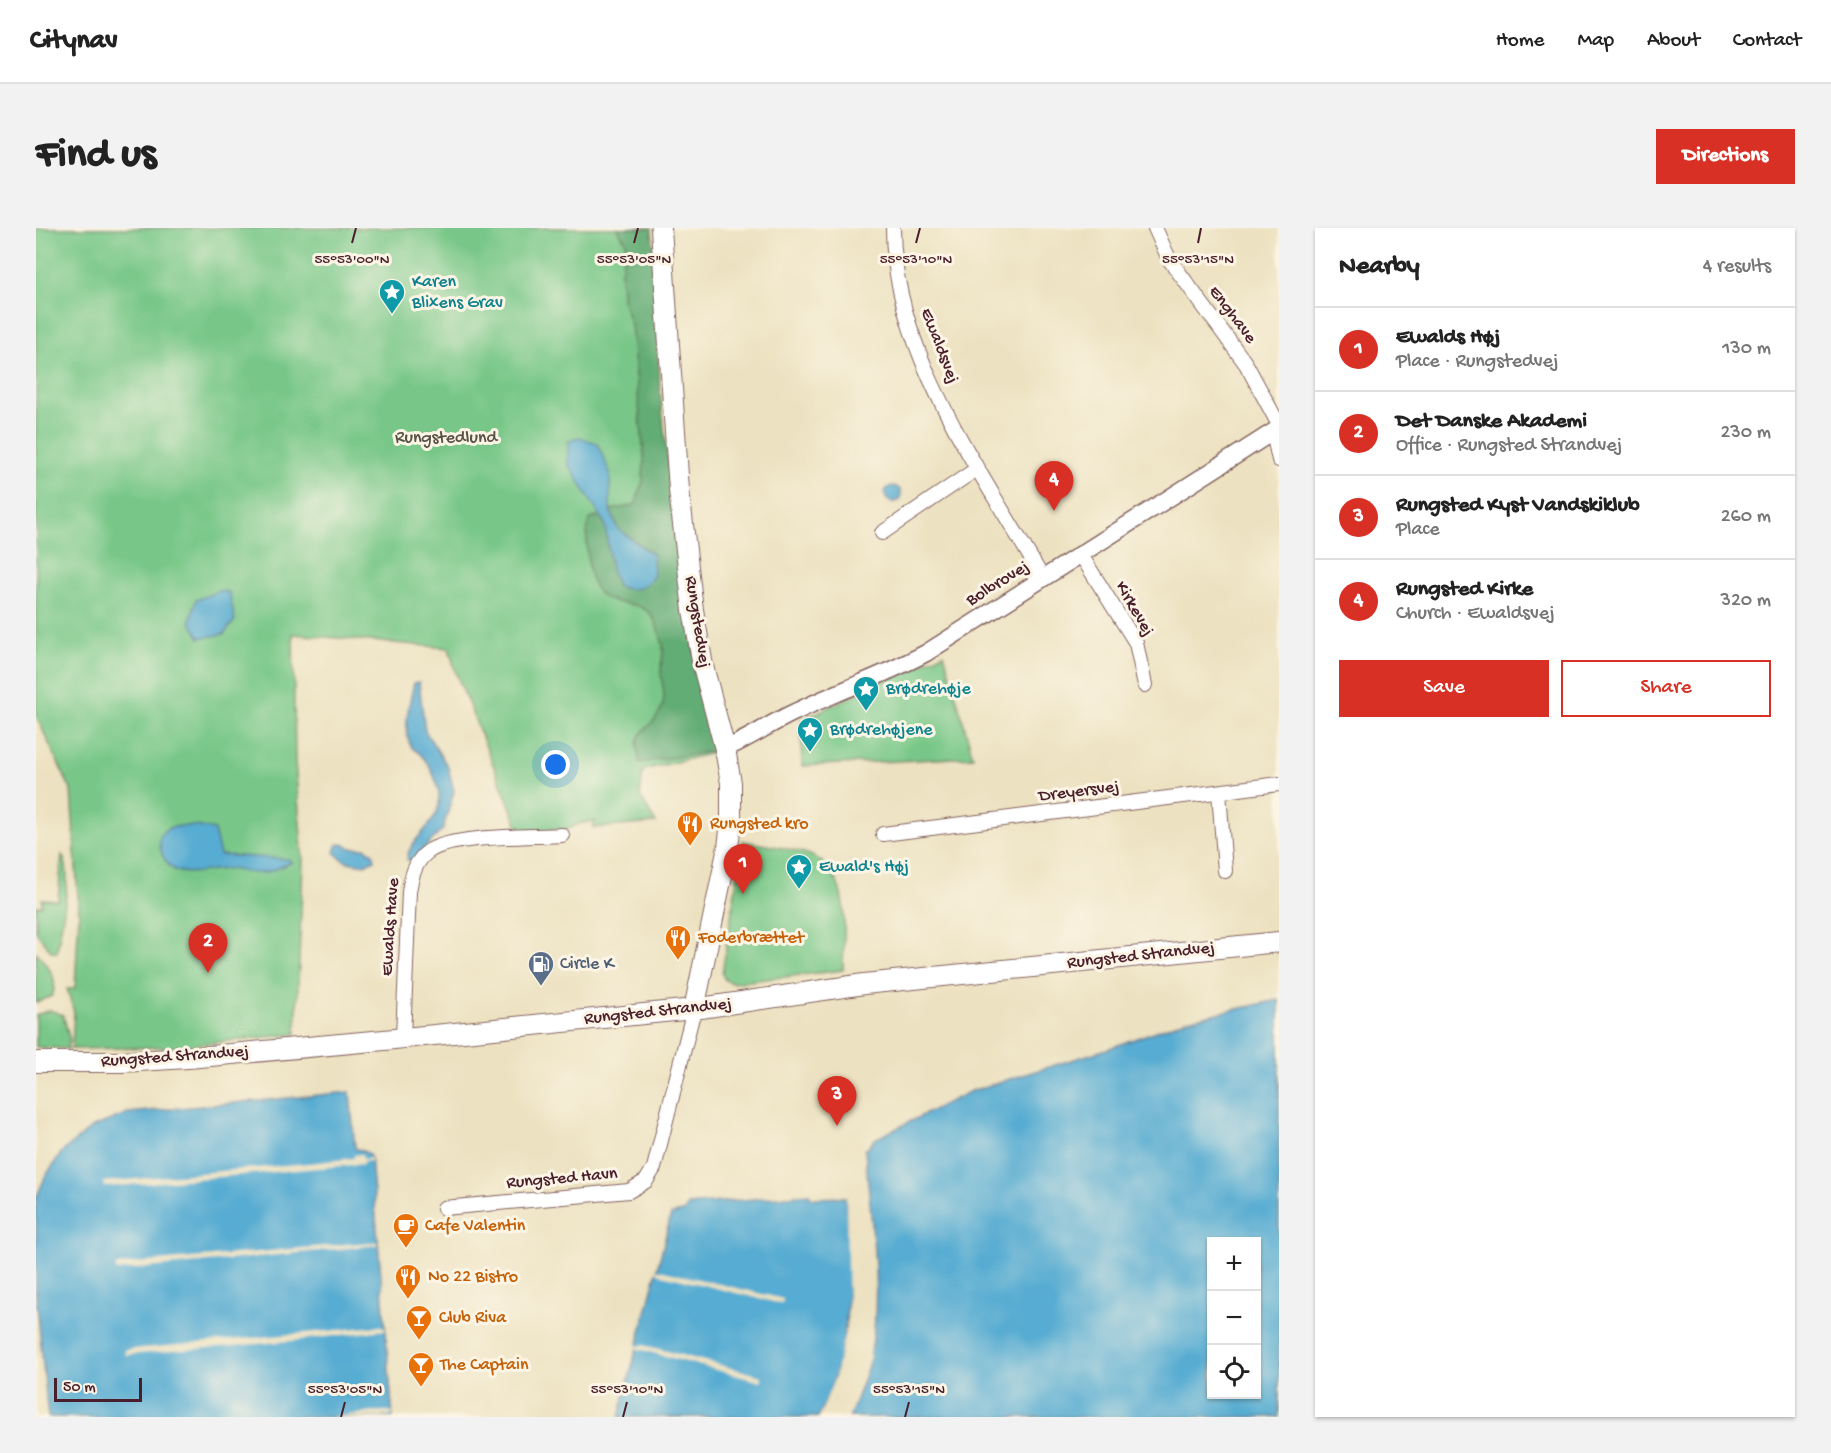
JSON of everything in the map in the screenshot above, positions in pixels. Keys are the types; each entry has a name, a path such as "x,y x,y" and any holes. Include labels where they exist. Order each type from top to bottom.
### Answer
{"main road":[{"name":"Rungstedvej","path":"661,228 679,490 692,598 702,666 725,749 731,783 731,823 694,1009"},
{"name":"Rungsted Strandvej","path":"36,1062 121,1062 188,1058 403,1038 694,1009 864,984 1279,942"}],"street":[{"name":"Ewaldsvej","path":"892,228 897,270 906,312 922,360 943,407 1043,579"},
{"name":"Enghave","path":"1155,228 1169,259 1246,364 1277,429 1279,460"},
{"name":"Bolbrovej","path":"725,749 749,739 794,713 910,662 1277,429"},
{"path":"882,533 978,468"},
{"name":"Kirkevej","path":"1081,555 1136,643 1145,685"},
{"name":"Dreyersvej","path":"883,834 1279,784"},
{"path":"1219,792 1225,871"},
{"name":"Ewalds Have","path":"403,1038 409,892 412,872 427,852 448,843 562,835"},
{"name":"Rungsted Havn","path":"444,1208 629,1191 638,1188 654,1168 694,1009"}],"green space":[{"name":"Rungstedlund","path":"36,228 643,228 657,441 702,726 712,753 643,770 640,796 656,823 593,828 595,821 578,824 569,829 520,831 456,673 449,648 293,634 295,761 303,862 296,1034 171,1047 67,1049 72,1048 74,1012 67,989 75,989 79,913 71,790 36,716"},
{"path":"617,228 652,228 660,389 677,552 713,751 640,763 637,743 639,737 654,721 663,702 662,643 656,624 649,613 640,607 608,599 599,593 592,580 587,545 587,529 590,519 600,516 605,524 609,544 653,554 618,529 610,510 635,505 643,481 644,457 631,325 622,299 621,271 626,242"},
{"path":"944,653 973,757 802,766 801,720"},
{"path":"743,841 805,853 825,865 835,877 843,907 843,970 732,983 725,980 722,974"},
{"path":"62,855 67,874 65,902 57,952 52,952 36,932 36,906 42,906 42,899 58,900"},
{"path":"36,952 51,972 54,989 52,996 36,1003"},
{"path":"50,1010 63,1015 70,1041 66,1049 36,1047 36,1015"}],"water":[{"path":"579,437 597,443 610,473 610,510 618,529 653,555 654,576 642,587 628,589 617,586 611,569 605,524 568,464 568,442"},
{"path":"893,486 901,494 893,502 885,494"},
{"path":"219,591 229,592 235,620 224,634 200,638 190,621 196,600"},
{"path":"419,682 425,731 448,767 454,791 443,829 412,861 407,860 411,846 431,823 439,802 438,787 432,772 424,758 412,748 407,733 407,716 414,683"},
{"path":"197,826 214,830 220,855 288,859 292,862 273,870 257,873 230,869 193,873 175,870 166,861 160,849 161,837 172,827"},
{"path":"342,844 351,848 365,848 373,853 375,860 359,864 348,862 335,853 337,845"},
{"path":"1279,1000 1279,1417 849,1417 868,1364 874,1332 874,1254 865,1150 875,1139 971,1091 1107,1049 1186,1020"},
{"path":"350,1092 355,1148 368,1153 371,1158 393,1417 48,1417 36,1294 36,1199 45,1177 62,1152 91,1128 128,1113"},
{"path":"809,1194 812,1198 846,1197 848,1282 844,1337 830,1391 818,1417 619,1417 671,1215 685,1211 688,1205"}],"pier":[{"path":"362,1154 363,1159 371,1158 371,1161 363,1161 363,1164 105,1187 104,1182 320,1162 354,1158 354,1155"},
{"path":"846,1197 849,1197 852,1299 845,1352 828,1404 819,1417 835,1377 848,1318"},
{"path":"868,1233 873,1256 874,1318 870,1357 849,1417 846,1417 867,1356 871,1318"},
{"path":"377,1242 378,1245 116,1271 116,1266 137,1263"},
{"path":"655,1269 783,1299 782,1304 662,1275"},
{"path":"385,1327 385,1330 290,1341 125,1355 125,1350"},
{"path":"643,1345 762,1376 761,1382 635,1348"},
{"path":"393,1412 393,1414 382,1417 330,1417"}],"place":[{"name":"Karen Blixens Grav","path":"392,315"},
{"name":"Rungsted Kirke","path":"1054,511"},
{"name":"Brødrehøje","path":"866,712"},
{"name":"Brødrehøjene","path":"810,753"},
{"name":"Rungsted kro","path":"690,847"},
{"name":"Ewald's Høj","path":"799,890"},
{"name":"Ewalds Høj","path":"743,894"},
{"name":"Foderbrættet","path":"678,961"},
{"name":"Det Danske Akademi","path":"208,973"},
{"name":"Circle K","path":"541,987"},
{"name":"Rungsted Kyst Vandskiklub","path":"837,1126"},
{"name":"Cafe Valentin","path":"406,1249"},
{"name":"No 22 Bistro","path":"408,1300"},
{"name":"Club Riva","path":"419,1341"},
{"name":"The Captain","path":"421,1388"}]}
